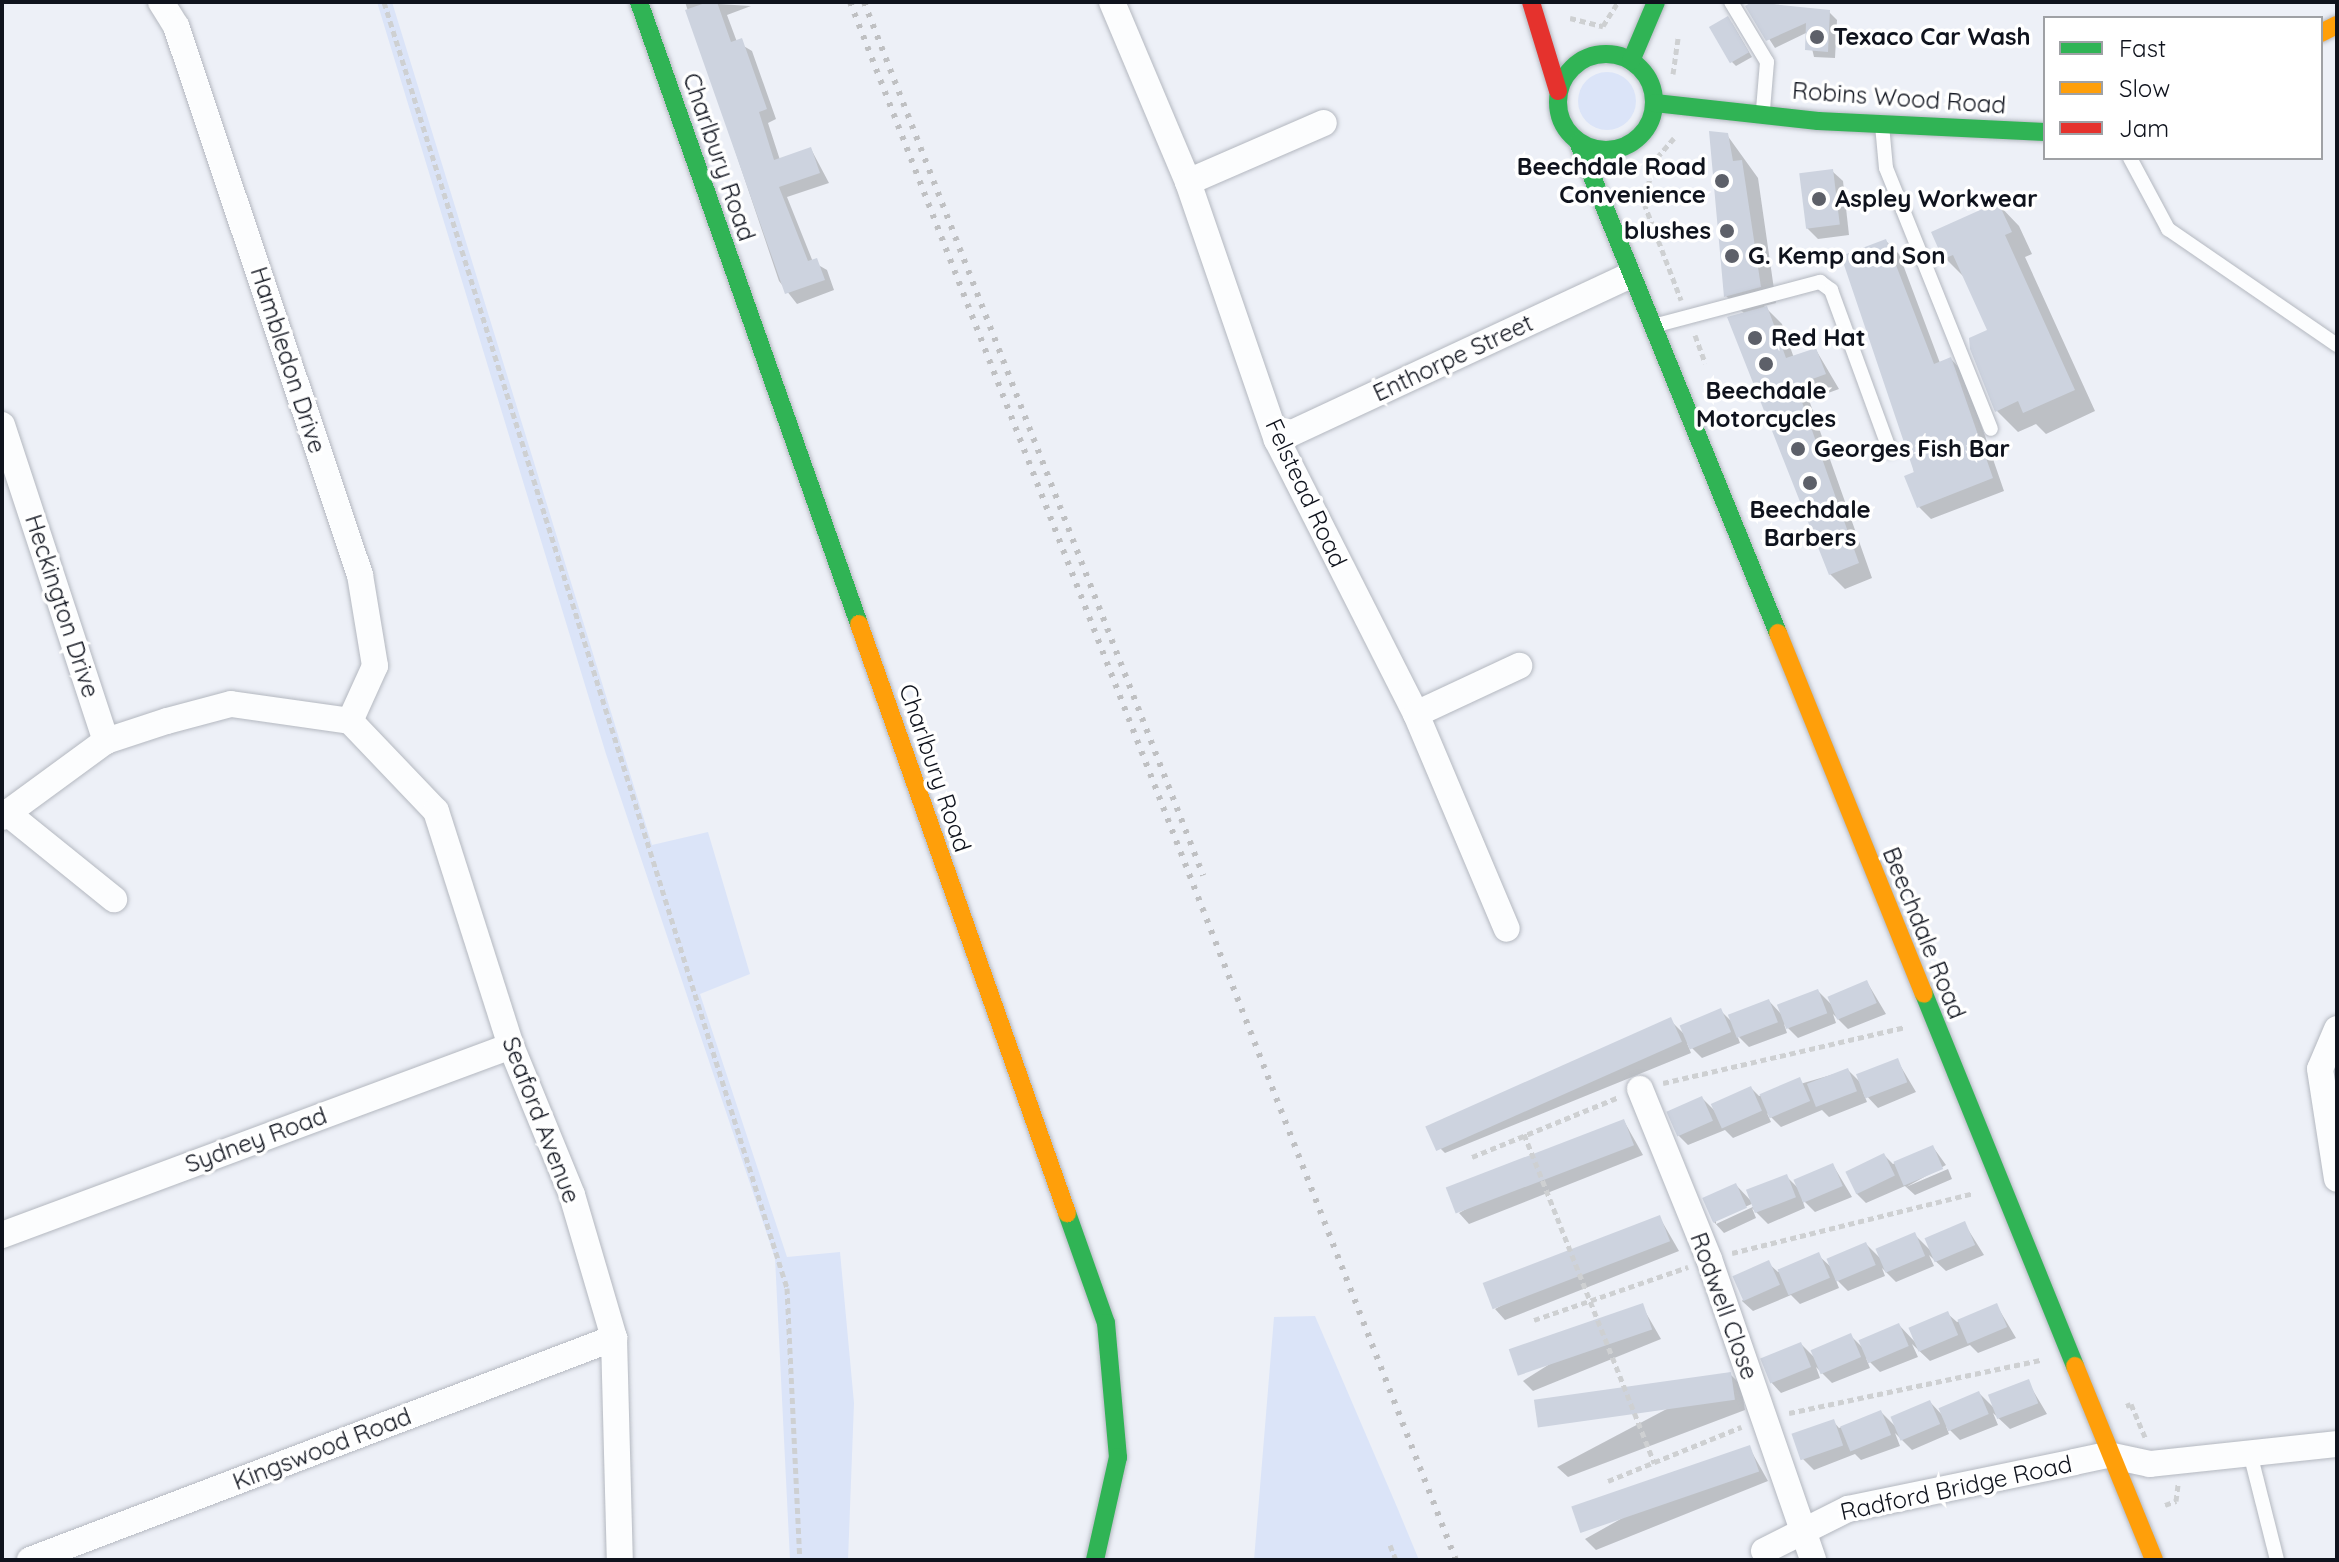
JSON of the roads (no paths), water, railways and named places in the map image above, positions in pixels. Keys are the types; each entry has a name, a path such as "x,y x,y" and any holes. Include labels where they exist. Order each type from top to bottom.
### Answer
{"street":[{"name":"Hambledon Drive","path":"161,2 176,26 360,575 375,666 350,721"},
{"name":"Charlbury Road","path":"639,2 1106,1323 1118,1457 1095,1560"},
{"name":"Felstead Road","path":"1112,2 1188,182 1277,440 1416,714 1507,929"},
{"path":"1531,2 1549,46 1561,120 1578,142 1615,150 1639,138 1655,103 1649,79 1631,61 1606,54 1572,68 1558,91"},
{"path":"1631,61 1656,2"},
{"path":"1549,46 1572,68"},
{"name":"Robins Wood Road","path":"1655,103 1763,110 1881,124 2043,132"},
{"path":"1188,182 1324,123"},
{"name":"Beechdale Road","path":"1578,142 1629,276 1656,323 2108,1455 2154,1560"},
{"name":"Beechdale Road","path":"1615,150 1613,178 1647,270 1656,323"},
{"name":"Enthorpe Street","path":"1277,440 1629,276"},
{"name":"Heckington Drive","path":"2,425 106,741"},
{"path":"1416,714 1519,666"},
{"path":"114,899 4,815 106,741 231,704 350,721"},
{"name":"Seaford Avenue","path":"350,721 436,811 511,1046 572,1195 614,1338 620,1560"},
{"path":"2337,1029 2320,1069 2337,1179"},
{"name":"Sydney Road","path":"2,1235 511,1046"},
{"name":"Rodwell Close","path":"1640,1089 1709,1259 1813,1560"},
{"name":"Kingswood Road","path":"30,1560 614,1338"},
{"path":"2108,1455 2150,1464 2337,1444"},
{"name":"Radford Bridge Road","path":"1764,1551 1802,1526 1848,1509 2108,1455"}],"lane":[{"path":"1731,2 1767,62 1763,110"},
{"path":"1881,124 1886,168 1991,429"},
{"path":"2131,160 2168,229 2337,345"},
{"path":"1656,323 1820,282 1831,290 1890,451"},
{"path":"2250,1453 2277,1560"}],"railway":[{"path":"850,2 1456,1560"},
{"path":"864,2 1203,875"}],"place":[{"name":"Texaco Car Wash","path":"1817,37"},
{"name":"Beechdale Road Convenience","path":"1722,181"},
{"name":"Aspley Workwear","path":"1819,199"},
{"name":"blushes","path":"1727,231"},
{"name":"G. Kemp and Son","path":"1732,256"},
{"name":"Red Hat","path":"1755,338"},
{"name":"Beechdale Motorcycles","path":"1766,364"},
{"name":"Georges Fish Bar","path":"1798,449"},
{"name":"Beechdale Barbers","path":"1810,483"}]}
